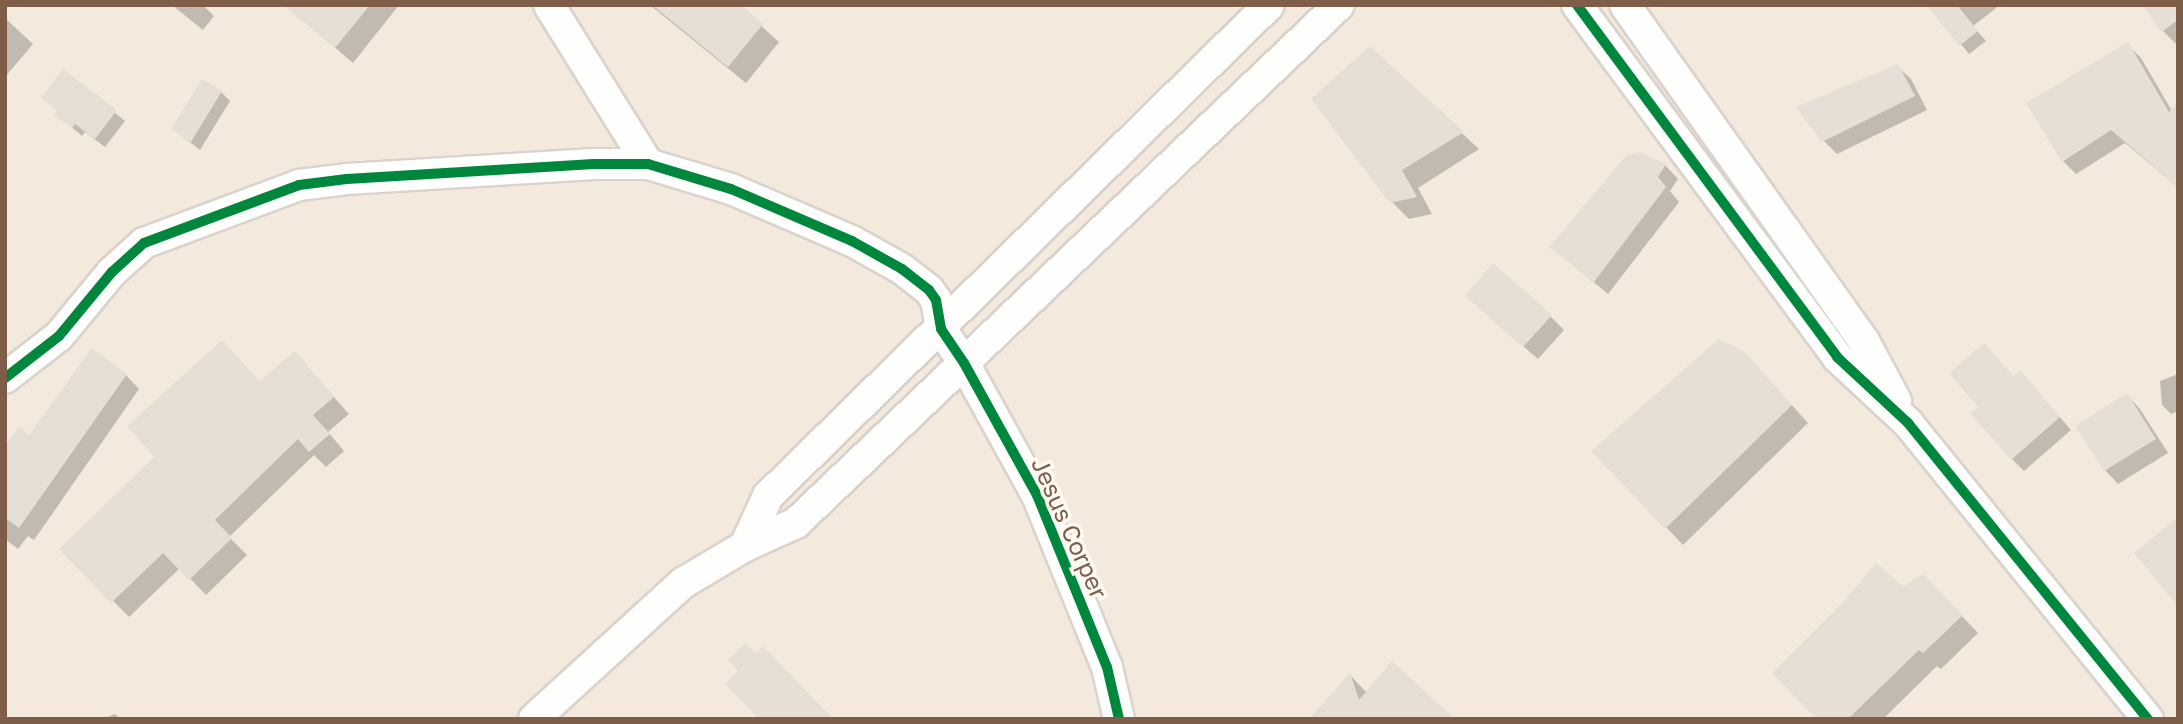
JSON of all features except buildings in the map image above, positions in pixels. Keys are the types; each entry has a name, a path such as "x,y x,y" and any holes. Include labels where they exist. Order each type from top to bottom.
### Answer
{"street":[{"path":"549,5 648,164"},
{"path":"745,546 768,496 1269,5"},
{"path":"534,719 683,583 745,546 796,523 1339,5"},
{"path":"1577,5 1838,357 1908,422 2148,719"},
{"path":"1625,5 1864,341 1908,422"},
{"path":"5,378 59,336 112,272 144,243 299,185 346,179 594,164 648,164 731,189 872,252 902,269 929,290 936,300 941,329"},
{"name":"Jesus Corper","path":"941,329 964,362 1037,495 1107,667 1119,719"}],"shaded area":[{"path":"5,5 2178,5 2178,719 5,719"}],"cycle path":[{"path":"1577,5 1837,357 1908,423 2148,719"},
{"path":"5,378 59,336 112,272 144,243 299,185 347,179 594,164 648,164 731,189 852,241 902,269 929,290 936,300 941,329 964,363 1037,495 1107,667 1119,719"}]}
